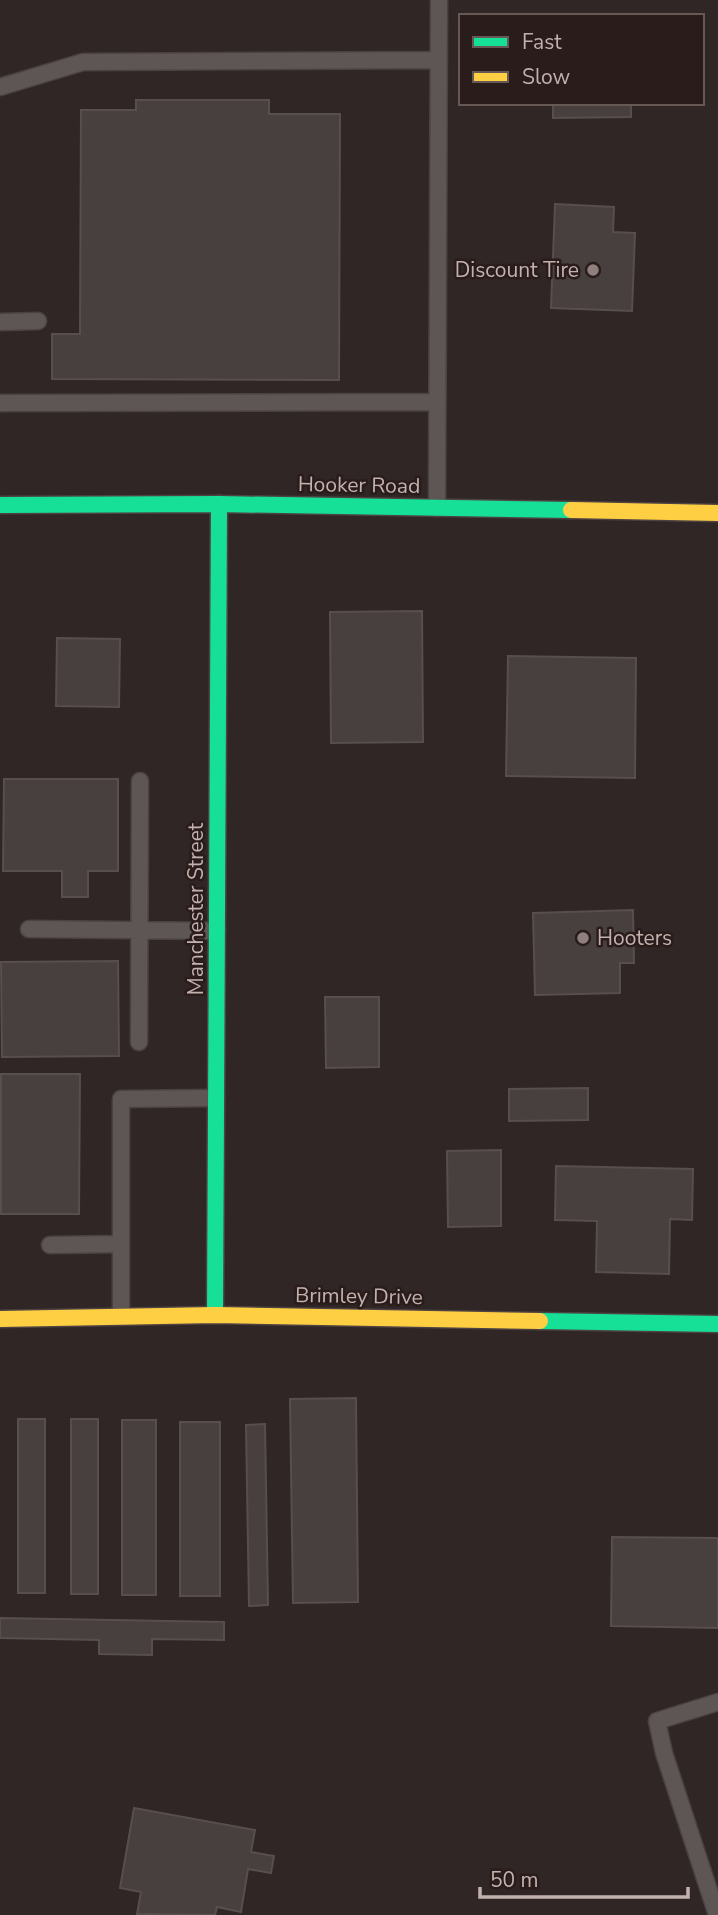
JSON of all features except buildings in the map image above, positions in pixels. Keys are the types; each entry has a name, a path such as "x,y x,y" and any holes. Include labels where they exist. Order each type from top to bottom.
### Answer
{"street":[{"name":"Hooker Road","path":"0,505 219,504 718,513"},
{"name":"Manchester Street","path":"215,1315 219,504"},
{"name":"Brimley Drive","path":"0,1319 215,1315 718,1324"}],"lane":[{"path":"437,508 439,0"},
{"path":"0,87 83,62 438,60"},
{"path":"0,322 38,321"},
{"path":"0,403 437,402"},
{"path":"139,1042 140,782"},
{"path":"29,929 217,931"},
{"path":"121,1316 121,1099 216,1098"},
{"path":"50,1245 121,1244"},
{"path":"717,1915 664,1753 657,1721 718,1702"}],"traffic: fast":[{"path":"0,505 219,504 571,510"},
{"path":"215,1315 219,504"},
{"path":"540,1321 718,1324"}],"traffic: slow":[{"path":"571,510 718,513"},
{"path":"0,1319 215,1315 540,1321"}],"place":[{"name":"Discount Tire","path":"593,270"},
{"name":"Hooters","path":"583,938"}]}
